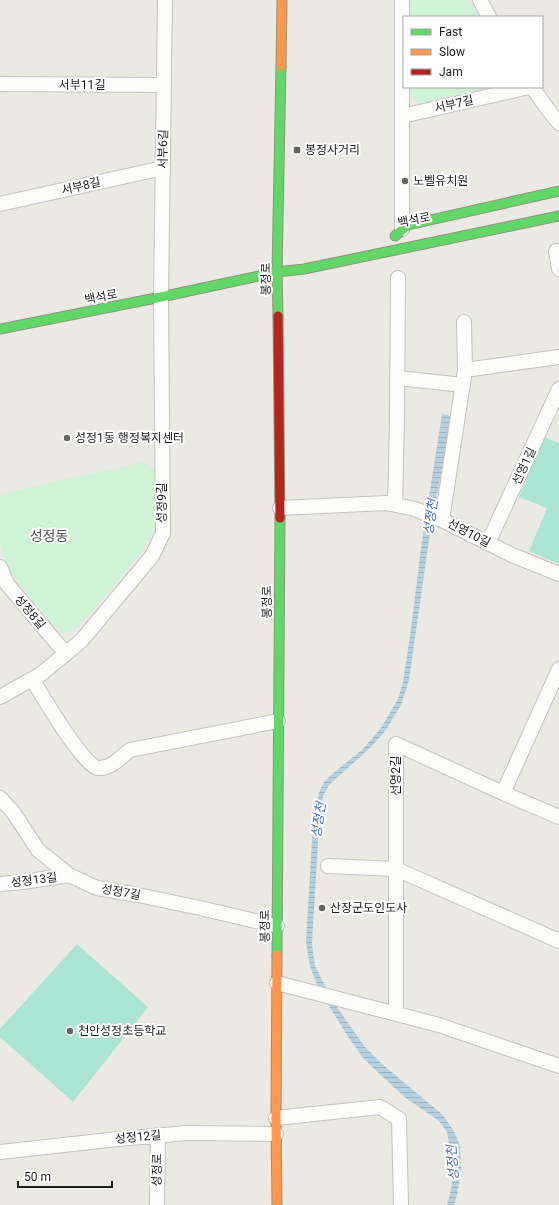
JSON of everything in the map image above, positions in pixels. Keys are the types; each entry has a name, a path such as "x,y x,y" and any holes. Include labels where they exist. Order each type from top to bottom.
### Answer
{"street":[{"name":"서부6길","path":"161,297 165,0"},
{"name":"봉정로","path":"277,1205 276,1118 280,508 277,272 282,0"},
{"path":"395,235 402,116 402,0"},
{"path":"480,0 488,16"},
{"name":"서부11길","path":"0,84 164,85"},
{"name":"서부7길","path":"402,116 525,88"},
{"path":"533,88 559,123"},
{"name":"서부8길","path":"0,204 163,168"},
{"path":"395,235 408,225 559,191"},
{"name":"백석로","path":"0,329 277,272 304,269 559,216"},
{"name":"백석로","path":"395,235 421,231"},
{"path":"395,250 410,255 416,254"},
{"path":"556,251 559,269"},
{"name":"백석로","path":"277,272 303,260"},
{"path":"395,505 398,378 398,278"},
{"name":"성정9길","path":"0,697 41,674 81,641 152,556 163,533 161,297"},
{"path":"442,520 465,370 464,322"},
{"path":"465,370 559,357"},
{"path":"398,378 463,385"},
{"name":"선영1길","path":"488,543 559,389"},
{"name":"선영10길","path":"280,508 386,503 415,509 442,520 512,555 559,574"},
{"name":"성정8길","path":"0,567 7,584 66,654"},
{"path":"559,669 503,793 559,817"},
{"path":"32,679 78,750 91,765 98,768 112,765 130,750 278,721"},
{"name":"선영2길","path":"396,1014 396,744 503,793"},
{"name":"성정7길","path":"0,798 13,812 38,850 69,875 97,888 177,903 277,926"},
{"path":"328,866 396,868 559,940"},
{"name":"성정13길","path":"0,884 69,875"},
{"path":"277,983 440,1025 559,1066"},
{"path":"276,1118 380,1108 399,1120 401,1205"},
{"name":"성정12길","path":"0,1152 187,1133 276,1134"},
{"name":"성정로","path":"157,1205 158,1135"}],"green space":[{"path":"409,0 470,0 479,16 409,16"},
{"path":"408,88 486,88 420,103 408,94"},
{"path":"544,437 559,443 559,564 529,551 547,508 519,497"},
{"path":"144,462 155,469 153,533 142,551 91,613 76,628 63,634 50,621 11,574 0,545 0,494"},
{"path":"77,944 148,1007 73,1102 0,1037 0,1029"}],"water":[{"name":"성정천","path":"442,414 451,416 429,540 409,680 401,705 386,730 372,746 329,785 323,796 319,825 312,943 315,966 334,1003 365,1047 382,1064 443,1115 455,1133 460,1146 461,1171 454,1205 447,1205 452,1185 453,1165 447,1132 439,1121 406,1098 363,1058 319,990 310,966 306,943 312,839 319,793 324,782 363,749 381,728 398,699 403,682 421,548"}],"traffic: fast":[{"path":"278,316 277,272 281,66"},
{"path":"395,236 408,225 559,191"},
{"path":"0,329 277,272 304,269 559,216"},
{"path":"277,955 280,518"}],"traffic: slow":[{"path":"281,66 282,0"},
{"path":"277,955 277,1205"}],"traffic: jam":[{"path":"278,316 280,518"}],"place":[{"name":"봉정사거리","path":"297,150"},
{"name":"노벨유치원","path":"405,181"},
{"name":"성정1동 행정복지센터","path":"67,438"},
{"name":"산장군도인도사","path":"322,908"},
{"name":"천안성정초등학교","path":"70,1031"}],"district":[{"name":"성정동","path":"49,536"}]}
